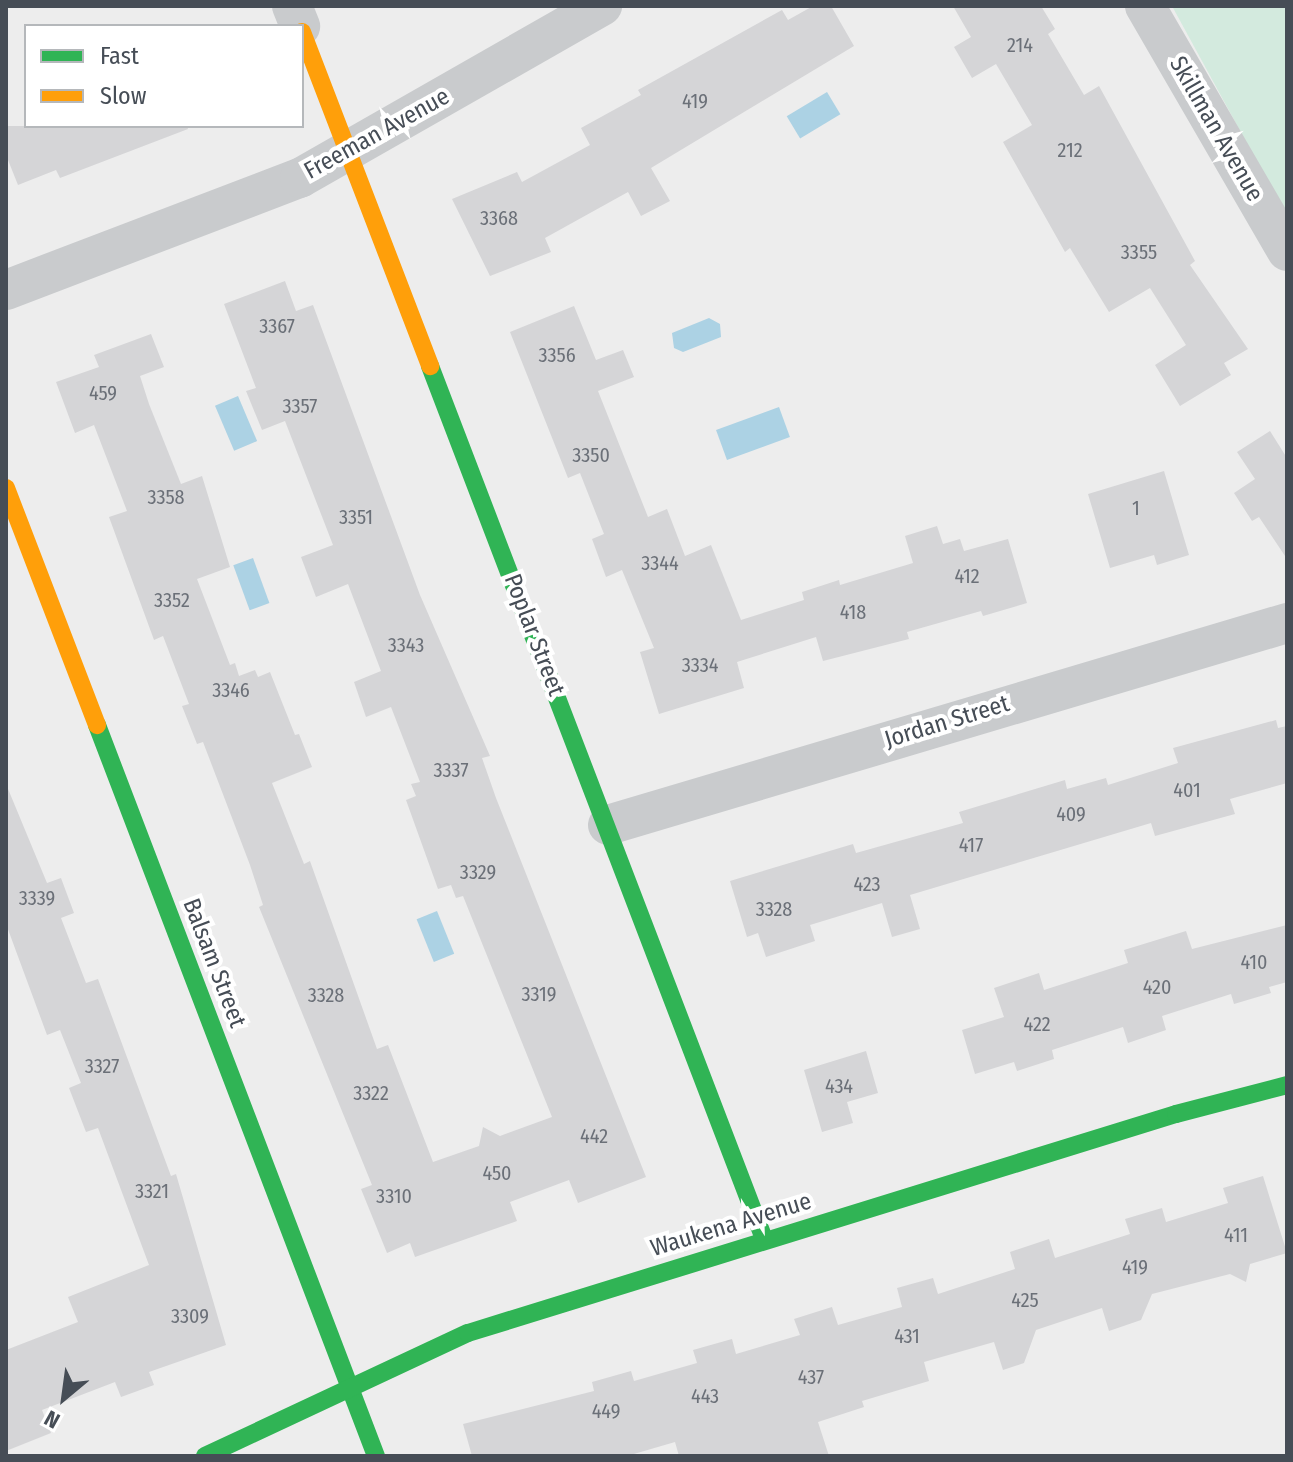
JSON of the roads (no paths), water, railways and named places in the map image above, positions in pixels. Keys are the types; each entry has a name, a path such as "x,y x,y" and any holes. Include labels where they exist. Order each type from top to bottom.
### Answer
{"street":[{"name":"Freeman Avenue","path":"6,290 300,178 347,147 602,6"},
{"name":"Skillman Avenue","path":"1145,6 1287,251"},
{"name":"Poplar Street","path":"304,37 764,1239"},
{"name":"Balsam Street","path":"6,488 376,1456"},
{"name":"Jordan Street","path":"608,825 1287,623"},
{"name":"Waukena Avenue","path":"205,1456 468,1333 764,1239 1287,1085"}],"water":[{"path":"827,92 840,114 800,138 787,116"},
{"path":"709,318 720,324 721,337 683,352 674,348 672,333"},
{"path":"238,396 257,441 234,451 215,406"},
{"path":"779,407 790,437 727,460 716,430"},
{"path":"253,558 269,603 250,610 233,565"},
{"path":"437,911 454,954 434,962 417,919"}]}
